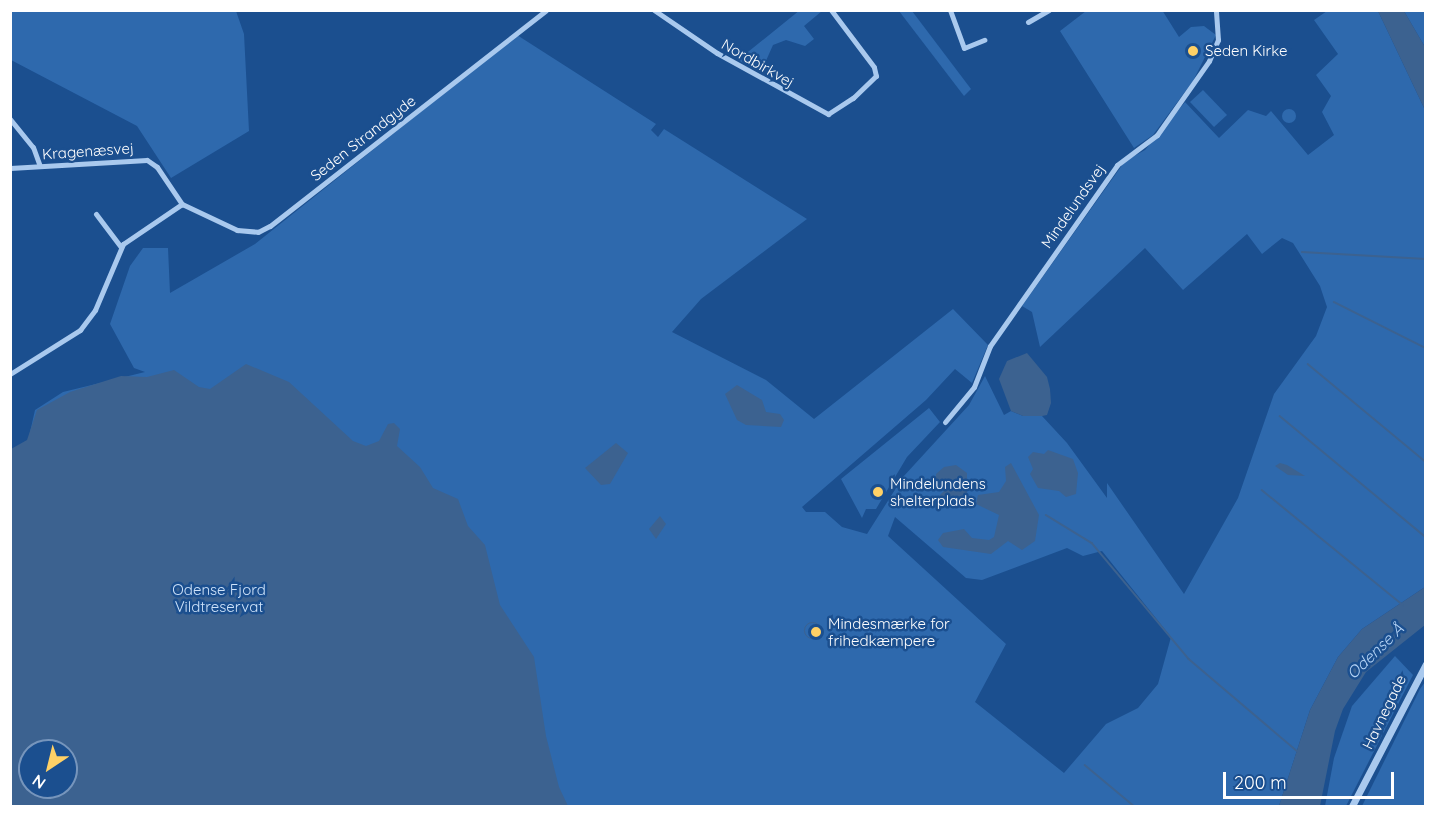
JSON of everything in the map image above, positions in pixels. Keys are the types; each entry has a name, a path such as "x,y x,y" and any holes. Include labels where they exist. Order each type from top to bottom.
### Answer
{"street":[{"name":"Seden Strandgyde","path":"182,204 237,230 258,232 270,226 546,10"},
{"name":"Nordbirkvej","path":"654,10 717,52 819,111 831,113 870,85 876,76 874,67 831,10"},
{"path":"950,10 964,48 984,40"},
{"path":"1029,22 1049,10"},
{"name":"Mindelundsvej","path":"945,422 974,387 990,346 1117,165 1157,135 1209,61 1218,40 1216,10"},
{"path":"10,119 33,147 40,166"},
{"name":"Kragenæsvej","path":"10,168 147,160 157,167 182,204"},
{"path":"10,374 89,321 121,247 136,232 182,204"},
{"path":"96,214 121,247"},
{"name":"Havnegade","path":"1352,807 1425,664"}],"green space":[{"path":"800,10 822,11 804,26 814,39 805,46 786,40 773,45 761,72 738,60"},
{"path":"1162,10 1179,37 1191,27 1204,26 1216,35 1193,81 1153,135 1134,148 1060,31 1086,11"},
{"path":"10,11 236,11 244,34 249,131 171,178 137,126 11,60"},
{"path":"899,11 912,11 971,89 964,96"},
{"path":"1327,11 1378,11 1425,110 1425,587 1362,629 1338,657 1310,710 1279,806 11,806 28,441 35,410 63,392 145,372 134,368 110,324 130,266 143,248 168,248 170,293 255,244 517,35 656,124 651,130 658,137 664,129 807,219 701,299 672,332 766,380 814,419 953,309 988,345 972,383 955,369 926,400 802,507 806,512 825,512 842,527 867,534 903,477 969,405 985,376 1004,415 1011,411 1023,416 1042,416 1067,443 1107,498 1107,483 1184,594 1238,498 1274,394 1316,336 1327,307 1320,286 1293,243 1282,238 1262,254 1247,234 1183,290 1145,248 1040,347 1032,312 1022,306 1125,161 1145,150 1185,102 1219,138 1248,110 1266,116 1271,111 1308,155 1334,135 1322,112 1331,96 1316,75 1338,54 1314,20","holes":["895,517 966,578 982,580 1067,548 1083,556 1102,551 1171,637 1158,684 1138,708 1106,724 1064,773 975,702 1006,644 888,536"]},
{"path":"1404,11 1425,11 1425,47"},
{"path":"1203,90 1227,115 1214,127 1190,102"},
{"path":"1289,109 1294,111 1296,116 1294,121 1289,123 1284,121 1282,116 1284,111"},
{"path":"929,408 940,422 907,457 876,509 866,509 862,518 841,479"},
{"path":"1395,656 1413,675 1346,806 1325,806 1334,758 1352,706"},
{"path":"1425,682 1425,806 1362,806 1420,689"}],"water":[{"path":"1378,11 1404,11 1425,47 1425,110"},
{"path":"1027,353 1047,377 1051,403 1047,415 1023,416 1011,411 999,379 1007,361"},
{"name":"Odense Fjord Vildtreservat","path":"246,364 289,382 353,441 366,446 379,441 388,424 394,423 400,429 397,446 420,467 433,488 458,499 468,526 485,545 500,605 534,657 546,736 559,787 568,806 11,806 11,449 27,440 37,410 70,392 121,376 147,377 174,370 199,387 210,389"},
{"path":"737,385 762,400 766,412 780,414 784,420 781,427 746,425 737,420 725,394"},
{"path":"616,443 628,453 610,484 601,485 585,468"},
{"path":"1048,450 1073,459 1078,473 1076,494 1066,497 1059,491 1038,488 1030,474 1033,469 1028,457 1033,452 1044,454"},
{"path":"1011,463 1039,515 1035,541 1022,550 1008,541 991,554 943,547 938,540 943,533 964,529 972,538 989,540 994,537 999,515 976,504 978,495 999,492 1006,481 1005,467"},
{"path":"1280,463 1305,476 1288,475 1275,466"},
{"path":"956,465 967,473 967,508 958,500 942,503 939,496 945,490 936,483 936,474 944,467"},
{"path":"660,516 666,524 656,539 649,529"},
{"name":"Odense Å","path":"1425,587 1425,625 1366,672 1343,709 1335,731 1320,806 1279,806 1310,710 1338,657 1362,629"}],"waterway":[{"path":"1302,252 1426,259"},
{"path":"1334,302 1426,348"},
{"path":"1308,364 1426,462"},
{"path":"1280,416 1426,537"},
{"path":"1262,490 1403,605"},
{"path":"1046,515 1092,543 1189,659 1297,751"},
{"path":"813,623 819,625 821,631 819,637 813,639 807,637 805,631 807,625 813,623"},
{"path":"1085,765 1134,806"}],"place":[{"name":"Seden Kirke","path":"1193,51"},
{"name":"Mindelundens shelterplads","path":"878,492"},
{"name":"Mindesmærke for frihedkæmpere","path":"816,632"}]}
